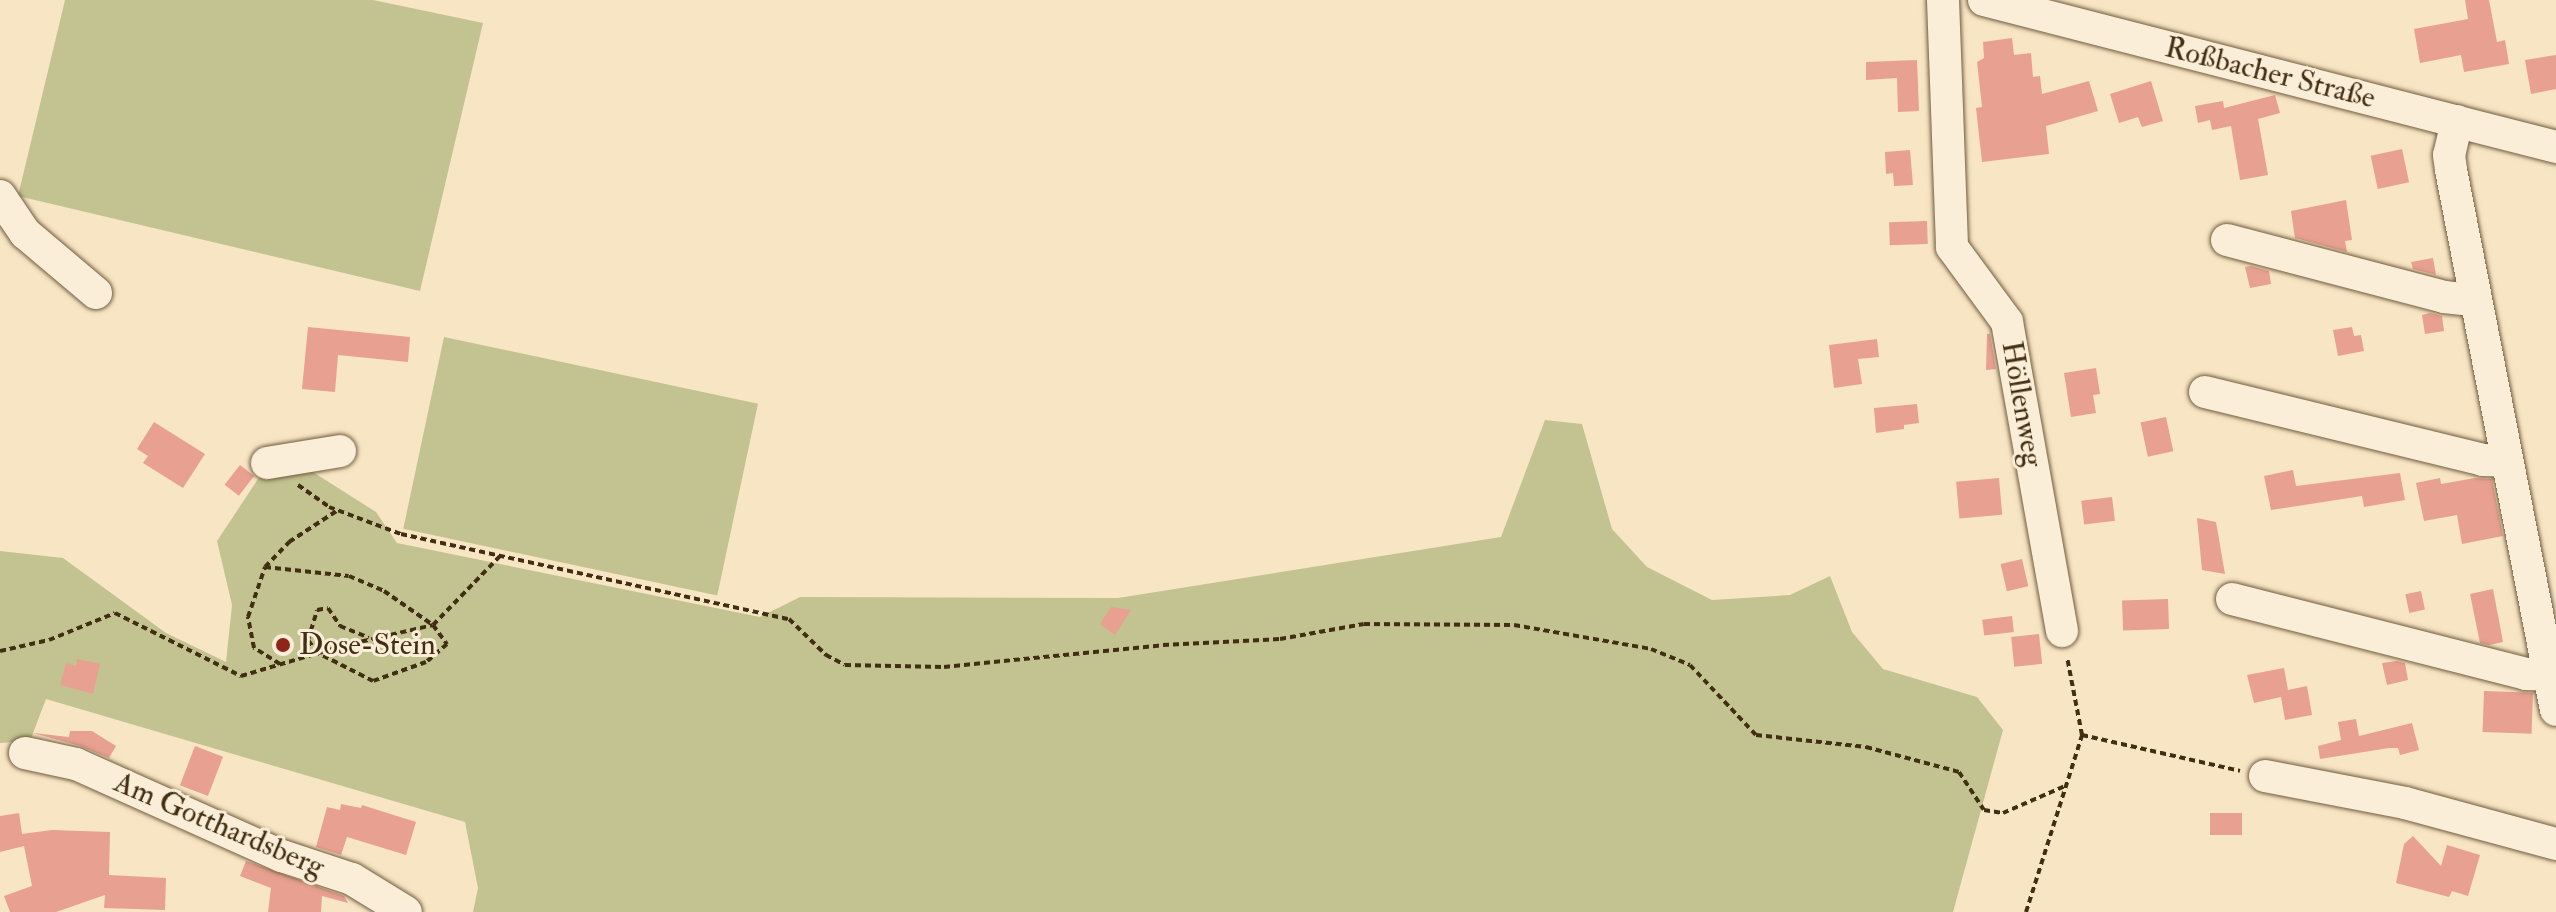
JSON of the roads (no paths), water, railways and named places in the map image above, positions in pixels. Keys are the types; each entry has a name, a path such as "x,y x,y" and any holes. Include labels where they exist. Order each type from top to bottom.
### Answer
{"street":[{"name":"Höllenweg","path":"1943,0 1952,247 2007,322 2062,631"},
{"name":"Roßbacher Straße","path":"1984,0 2556,147"},
{"path":"2457,121 2449,155 2556,710"},
{"path":"0,196 25,233 96,293"},
{"path":"2227,240 2444,297 2475,300"},
{"path":"2205,392 2483,460 2507,461"},
{"path":"267,463 340,451"},
{"path":"2232,599 2526,674 2549,675"},
{"name":"Am Gotthardsberg","path":"25,753 76,764 212,827 352,879 406,912"},
{"path":"2265,776 2420,807 2556,844"}],"place":[{"name":"Dose-Stein","path":"283,645"}]}
